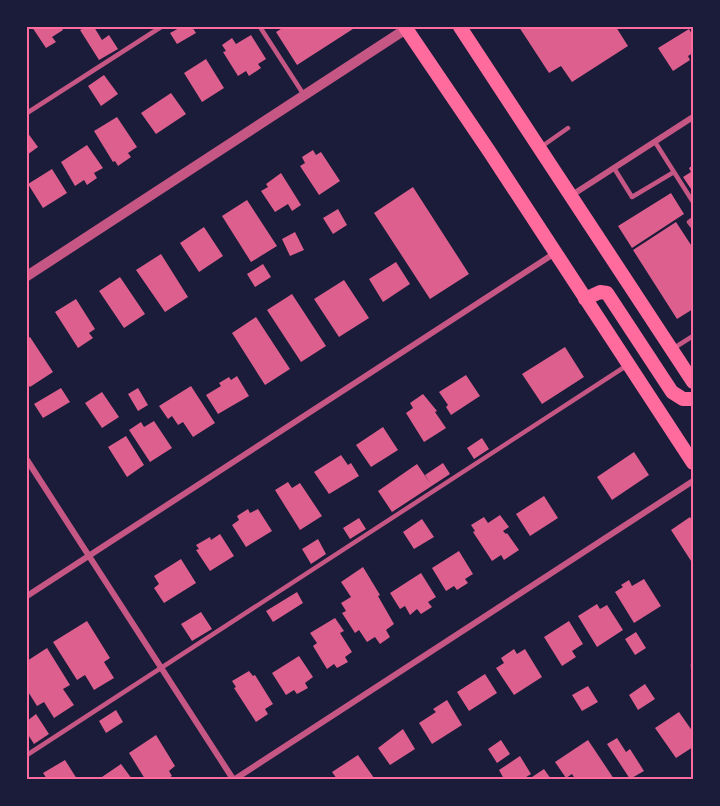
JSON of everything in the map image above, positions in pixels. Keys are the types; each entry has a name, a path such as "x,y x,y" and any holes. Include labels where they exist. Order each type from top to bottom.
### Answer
{"main road":[{"path":"460,27 693,382"},
{"path":"407,28 693,463"},
{"path":"585,299 600,291 607,293 672,392 683,399 693,399"}],"street":[{"path":"27,276 407,28"},
{"path":"572,195 693,117"},
{"path":"27,596 555,253"},
{"path":"27,460 234,779 693,481"}],"lane":[{"path":"27,113 161,27"},
{"path":"260,27 304,95"},
{"path":"540,147 568,128"},
{"path":"655,142 693,202"},
{"path":"614,168 632,197 674,172"},
{"path":"693,219 689,222 693,227"},
{"path":"672,349 693,336"},
{"path":"27,755 628,365"}],"building":[{"path":"32,27 61,27 63,30 52,37 56,42 46,48"},
{"path":"94,27 102,40 109,35 118,49 99,60 80,30"},
{"path":"181,27 192,27 196,33 177,44 170,33"},
{"path":"284,27 356,27 297,65 276,32"},
{"path":"519,27 616,27 628,46 572,82 561,66 549,73"},
{"path":"689,29 693,36 693,53 688,56 690,60 673,71 658,48"},
{"path":"251,35 266,59 258,64 261,68 249,76 246,71 238,76 223,52 226,51 222,45 232,38 236,44"},
{"path":"206,59 224,88 202,102 184,73"},
{"path":"104,75 118,94 101,106 88,86"},
{"path":"171,93 186,114 156,134 141,113"},
{"path":"117,117 137,147 128,153 131,157 118,166 115,161 113,162 94,131"},
{"path":"27,132 38,147 27,155"},
{"path":"87,145 103,168 94,173 97,178 87,185 84,180 75,186 61,162"},
{"path":"313,150 316,155 321,152 340,181 319,195 300,166 305,163 302,157"},
{"path":"693,165 693,192 683,177 691,172 689,168"},
{"path":"52,169 67,193 43,208 28,184"},
{"path":"281,173 301,205 292,211 288,204 275,212 261,191 268,187 266,184"},
{"path":"413,187 469,274 430,299 374,213"},
{"path":"671,193 684,214 632,248 618,226"},
{"path":"247,200 277,246 251,262 222,216"},
{"path":"338,209 347,225 333,234 323,218"},
{"path":"676,222 693,248 693,309 677,319 633,250"},
{"path":"204,227 223,256 199,272 180,243"},
{"path":"295,232 304,250 290,256 282,239"},
{"path":"161,254 188,297 165,312 136,270"},
{"path":"396,262 410,284 383,302 369,279"},
{"path":"263,264 271,277 255,287 247,274"},
{"path":"120,277 145,314 124,328 99,291"},
{"path":"344,280 369,318 339,337 314,299"},
{"path":"292,294 326,346 301,362 267,310"},
{"path":"76,299 95,329 89,333 93,338 78,348 55,312"},
{"path":"256,317 290,369 265,385 232,333"},
{"path":"30,337 53,372 30,387 27,383 27,339"},
{"path":"565,347 584,377 542,404 522,374"},
{"path":"466,375 480,396 451,415 446,407 448,405 439,392"},
{"path":"237,376 249,396 218,414 206,395 221,386 219,383 229,377 231,380"},
{"path":"191,386 215,423 193,437 183,422 178,425 172,416 168,419 159,406"},
{"path":"61,388 70,402 43,418 34,404"},
{"path":"138,388 148,405 138,411 128,394"},
{"path":"102,392 119,417 102,428 85,403"},
{"path":"423,394 437,411 435,412 446,428 424,442 406,413 413,408 410,403"},
{"path":"154,421 172,448 150,462 129,430 141,422 144,427"},
{"path":"383,427 398,450 371,467 356,445"},
{"path":"126,436 144,465 127,477 108,447"},
{"path":"482,438 489,449 474,459 467,448"},
{"path":"634,452 649,475 612,500 597,477"},
{"path":"341,455 348,465 351,463 359,476 329,494 314,472"},
{"path":"443,463 450,474 392,512 378,491 417,464 430,483 425,475"},
{"path":"288,482 292,488 300,483 322,516 300,530 275,490"},
{"path":"544,496 558,518 530,536 516,514"},
{"path":"248,509 250,513 258,509 272,531 246,547 232,525 239,520 237,516"},
{"path":"500,515 509,527 503,531 519,550 504,560 501,555 492,561 471,525 484,517 488,523"},
{"path":"690,517 693,522 693,564 671,530"},
{"path":"359,518 366,529 350,539 343,528"},
{"path":"422,519 434,537 414,549 403,532"},
{"path":"220,534 234,556 210,571 196,550 199,549 196,545"},
{"path":"318,539 326,554 311,564 302,549"},
{"path":"459,551 473,574 465,579 468,583 457,590 454,586 446,591 432,568"},
{"path":"181,559 196,583 164,603 154,588 159,584 154,576"},
{"path":"363,567 394,624 386,630 390,637 380,644 375,637 367,642 359,630 355,633 342,613 346,611 341,603 351,597 341,582"},
{"path":"421,573 436,597 428,602 432,607 421,614 417,609 410,615 405,606 400,609 390,593"},
{"path":"644,579 661,606 634,623 615,592 629,580 632,586"},
{"path":"297,592 303,603 273,622 266,611"},
{"path":"597,604 600,609 607,605 623,630 597,647 578,616"},
{"path":"201,612 212,629 192,641 181,624"},
{"path":"335,618 344,631 340,633 352,652 345,657 348,662 337,668 334,664 327,669 313,646 317,643 310,633"},
{"path":"87,621 110,658 104,662 114,678 94,690 85,675 77,680 53,642"},
{"path":"569,621 583,644 572,651 576,657 562,666 544,637"},
{"path":"636,632 646,648 635,655 625,639"},
{"path":"47,648 70,685 63,689 74,705 54,718 44,702 37,706 27,690 27,661"},
{"path":"514,649 517,654 525,649 542,677 514,695 496,668 504,663 501,658"},
{"path":"299,656 313,677 305,683 308,688 297,694 294,690 286,695 272,673"},
{"path":"249,671 253,676 255,675 273,704 265,709 268,714 256,722 234,688 236,687 232,681"},
{"path":"485,674 497,693 469,711 457,692"},
{"path":"645,684 655,699 638,710 629,695"},
{"path":"588,686 598,702 582,711 572,695"},
{"path":"447,700 462,725 432,744 419,723 436,712 433,709"},
{"path":"116,710 123,722 106,733 99,721"},
{"path":"679,712 693,732 693,747 676,758 655,728"},
{"path":"36,714 49,734 34,744 27,733 27,721"},
{"path":"403,729 415,749 390,765 378,748"},
{"path":"156,735 175,766 169,771 172,776 167,779 145,779 129,753"},
{"path":"617,738 626,752 630,749 644,771 630,779 607,744"},
{"path":"501,740 510,754 497,763 488,749"},
{"path":"588,740 614,779 575,779 572,774 566,778 555,762"},
{"path":"358,755 374,778 337,779 332,772"},
{"path":"520,756 531,774 523,779 504,779 499,770"},
{"path":"65,760 77,779 47,779 43,773"},
{"path":"121,764 132,779 99,779"},
{"path":"544,769 551,779 529,779"}]}
